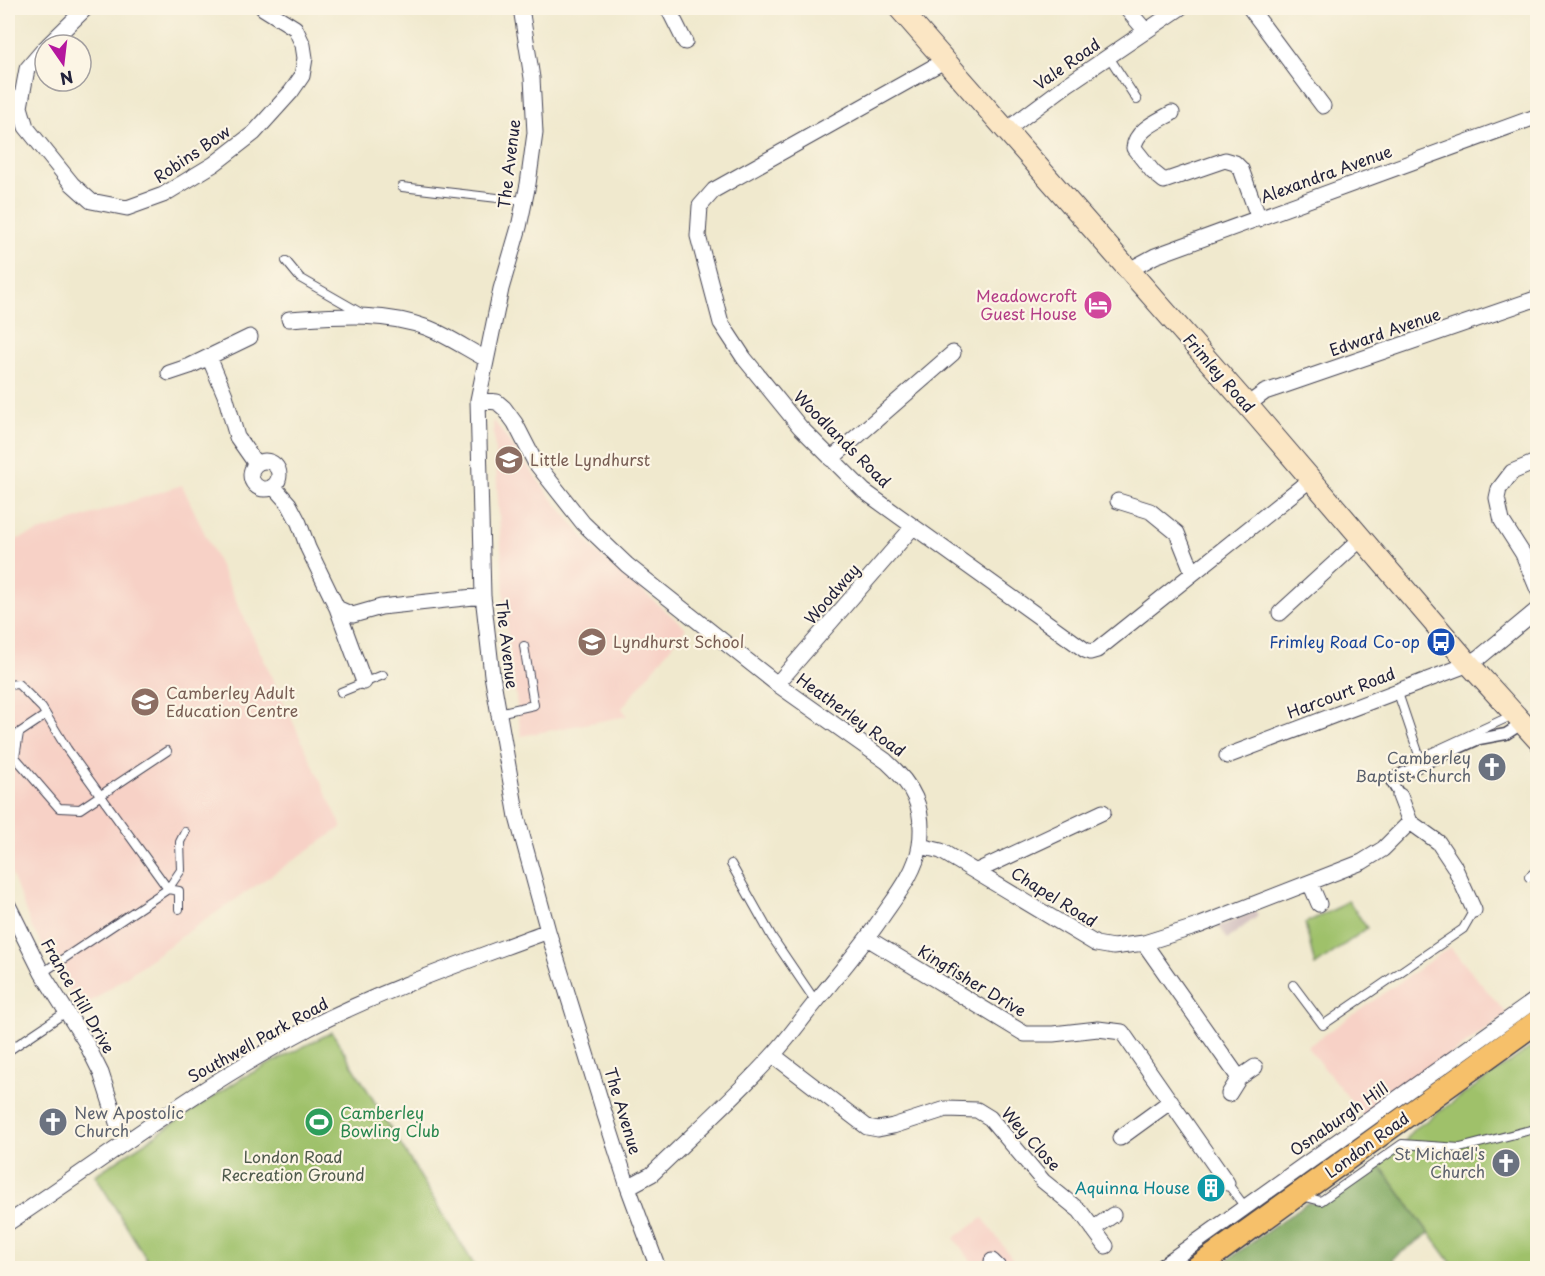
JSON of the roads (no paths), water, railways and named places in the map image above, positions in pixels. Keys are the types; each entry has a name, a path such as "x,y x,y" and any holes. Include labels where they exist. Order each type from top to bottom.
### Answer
{"main road":[{"name":"Frimley Road","path":"899,8 1247,405 1468,664 1538,740"},
{"name":"London Road","path":"1196,1269 1538,1021"}],"street":[{"path":"60,33 86,8"},
{"name":"Robins Bow","path":"33,62 27,69 22,87 20,107 26,127 72,184 91,201 127,208 145,204 189,181 254,133 291,92 302,76 305,57 303,45 295,28 263,8"},
{"name":"The Avenue","path":"521,8 532,78 534,133 525,201 501,289 478,400 483,596 498,712 517,817 549,930 628,1186 658,1269"},
{"path":"668,8 685,42"},
{"path":"1126,8 1145,30"},
{"name":"Vale Road","path":"1005,131 1145,30 1180,8"},
{"path":"1250,8 1323,106"},
{"name":"Woodlands Road","path":"944,61 714,190 700,206 698,236 721,323 744,358 800,427 864,491 1085,650 1090,651 1096,650 1311,479"},
{"path":"1172,113 1142,132 1134,140 1134,147 1153,172 1164,181 1225,160 1235,163 1241,169 1259,219"},
{"name":"Alexandra Avenue","path":"1129,270 1155,256 1538,116"},
{"name":"Edward Avenue","path":"1247,405 1265,392 1538,298"},
{"path":"289,319 368,316 388,318 427,328 486,359"},
{"path":"169,373 190,366 250,337"},
{"path":"831,459 953,353"},
{"path":"209,357 225,394 237,436 256,464 264,460 269,461 277,469 278,478 273,486 289,504 337,608 364,682"},
{"name":"Heatherley Road","path":"478,400 497,402 504,408 515,423 535,462 583,523 627,565 777,684 868,747 903,776 911,786 919,807 920,846 916,861 907,879 867,939 773,1055 652,1174 628,1186"},
{"path":"1538,461 1512,472 1499,489 1497,498 1502,521 1524,554 1538,590"},
{"path":"1118,501 1150,511 1177,533 1193,573"},
{"name":"Woodway","path":"777,684 914,527"},
{"path":"1280,613 1361,539"},
{"path":"337,608 353,615 381,608 483,596"},
{"name":"Harcourt Road","path":"1227,756 1468,664 1480,657 1538,609"},
{"path":"1474,910 1454,866 1438,842 1410,822 1400,796 1390,779 1479,739 1506,734 1518,719"},
{"path":"977,871 1103,812"},
{"name":"Chapel Road","path":"920,846 941,851 1096,944 1113,947 1144,943 1198,926 1310,883 1374,856 1410,822"},
{"path":"1310,883 1320,904"},
{"name":"France Hill Drive","path":"8,905 42,974 85,1041 101,1073 119,1129 127,1141"},
{"name":"Southwell Park Road","path":"8,1223 219,1079 323,1021 426,977 549,930"},
{"name":"Kingfisher Drive","path":"867,939 1025,1034 1053,1034 1098,1029 1122,1032 1227,1183"},
{"path":"1144,943 1239,1078"},
{"name":"Osnaburgh Hill","path":"1160,1269 1538,998"},
{"name":"Wey Close","path":"773,1055 867,1127 878,1129 893,1126 946,1109 977,1110 990,1118 1043,1181 1080,1211 1106,1246"},
{"path":"1229,1094 1239,1078 1256,1068"},
{"path":"1120,1138 1172,1101"},
{"path":"1093,1229 1113,1215"}],"lane":[{"path":"1109,57 1137,100"},
{"path":"402,187 525,201"},
{"path":"286,261 300,278 368,316"},
{"path":"498,712 534,705 524,646"},
{"path":"342,692 383,675"},
{"path":"8,685 18,684 46,716 67,749 168,889 179,891 179,909"},
{"path":"1397,690 1420,758 1518,719"},
{"path":"46,716 19,734 15,757 59,808 80,809 167,751"},
{"path":"42,974 168,889 181,870 180,842 185,832"},
{"path":"731,864 772,937 816,1002"},
{"path":"1528,877 1538,868"},
{"path":"1293,985 1323,1025 1463,929 1474,910"},
{"path":"8,1051 66,1012"},
{"path":"1297,1195 1320,1201 1402,1144 1456,1147 1538,1128"},
{"name":"Kingfisher Drive","path":"1227,1183 1245,1207"}],"place":[{"name":"Meadowcroft Guest House","path":"1098,305"},
{"name":"Little Lyndhurst","path":"509,460"},
{"name":"Lyndhurst School","path":"592,642"},
{"name":"Frimley Road Co-op","path":"1441,642"},
{"name":"Camberley Adult Education Centre","path":"145,702"},
{"name":"Camberley Baptist Church","path":"1492,767"},
{"name":"New Apostolic Church","path":"53,1122"},
{"name":"Camberley Bowling Club","path":"319,1122"},
{"name":"St Michael's Church","path":"1506,1163"},
{"name":"Aquinna House","path":"1211,1188"}],"park label":[{"name":"London Road Recreation Ground","path":"293,1166"}]}
